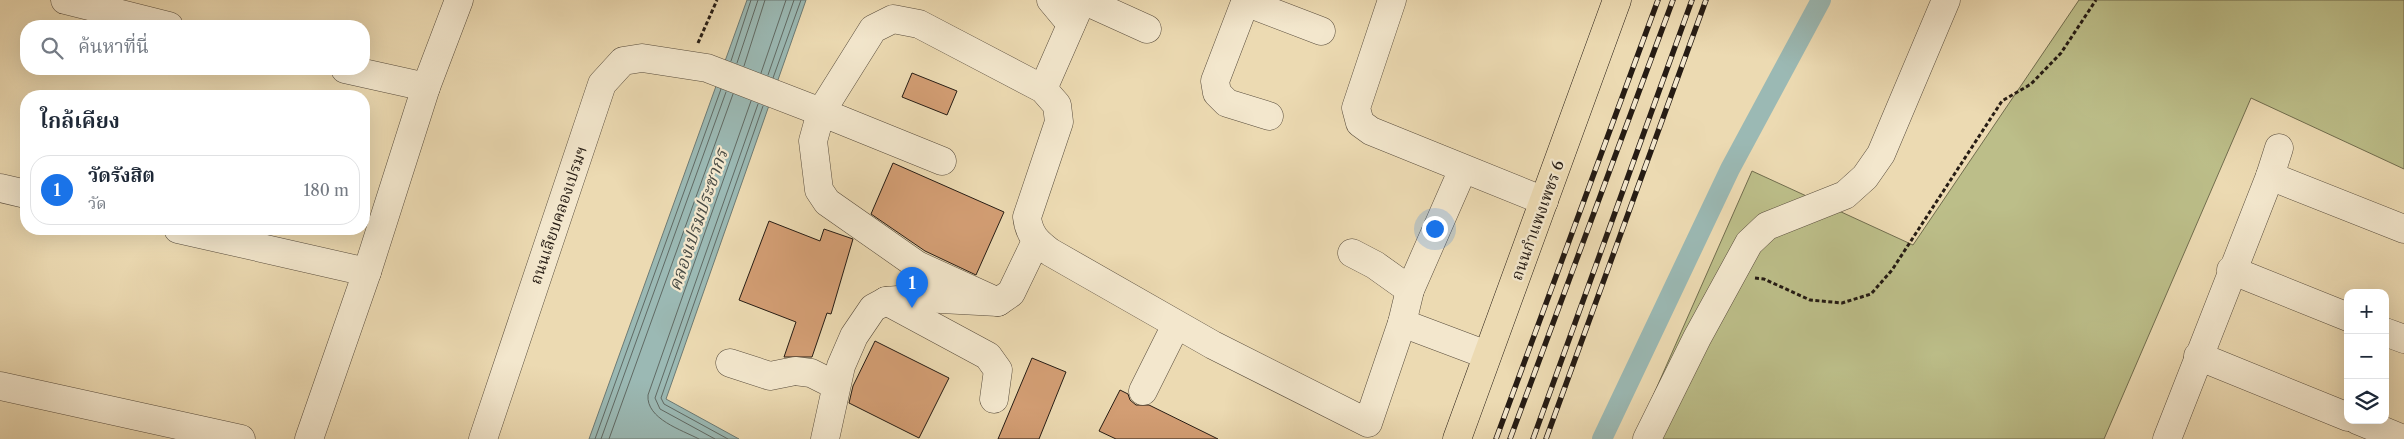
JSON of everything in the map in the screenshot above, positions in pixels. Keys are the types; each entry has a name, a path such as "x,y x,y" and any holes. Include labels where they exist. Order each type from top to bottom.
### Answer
{"main road":[{"name":"ถนนกำแพงเพชร 6","path":"1457,439 1617,0"}],"street":[{"path":"65,0 145,20"},
{"path":"309,439 367,272 426,88 459,0"},
{"path":"1051,0 1147,29"},
{"path":"1392,0 1356,108 1360,123 1371,131 1544,202"},
{"path":"1647,439 1697,338 1749,243 1766,226 1845,195 1865,177 1881,154 1946,0"},
{"path":"1269,116 1227,103 1216,94 1215,81 1245,1 1321,31"},
{"path":"1043,88 1078,8"},
{"path":"998,302 917,265 827,202 819,190 809,107 873,29 893,18 919,24 1043,88 1057,105 1059,122 1027,218 1028,229 1036,241 1050,252 1365,431 1402,323 1410,290 1463,169"},
{"name":"ถนนเลียบคลองเปรมฯ","path":"482,439 602,84 623,61 642,58 699,66 809,107 942,161"},
{"path":"370,75 426,88"},
{"path":"2167,439 2270,176 2278,148"},
{"path":"2270,176 2404,229"},
{"path":"0,188 20,193"},
{"path":"204,235 367,272"},
{"path":"825,439 835,385 841,366 854,336 873,308 886,301 922,298 998,302 1011,293 1036,241"},
{"path":"1352,253 1375,265 1410,290"},
{"path":"2232,270 2344,315"},
{"path":"886,301 988,356 998,370 994,399"},
{"path":"1402,323 1487,355"},
{"path":"1143,391 1176,324"},
{"path":"2389,333 2404,339"},
{"path":"2198,356 2344,415"},
{"path":"730,363 770,376 795,371 811,373 835,385"},
{"path":"0,386 241,439"},
{"path":"2367,424 2403,439"}],"path":[{"path":"699,66 702,31 716,0"},
{"path":"1732,274 1764,279 1810,300 1842,303 1871,294 1892,270 2002,101 2031,84 2061,52 2096,0"}],"green space":[{"path":"2079,0 2404,0 2404,169 2251,98 2104,439 1634,439 1752,171 1913,245"}],"water":[{"name":"คลองเปรมประชากร","path":"747,0 806,0 666,399 739,439 589,439"}],"building":[{"path":"912,73 957,91 947,115 902,97"},
{"path":"893,163 1004,212 976,275 925,251 871,214"},
{"path":"769,221 820,241 824,229 853,239 831,314 827,313 812,357 784,357 796,322 739,300"},
{"path":"875,341 949,378 919,438 849,403 853,386"},
{"path":"1032,358 1066,372 1039,439 998,439"},
{"path":"1120,390 1128,394 1130,400 1136,405 1149,405 1218,439 1116,439 1099,431"}],"waterway":[{"path":"1602,439 1730,169 1821,0"}],"railway":[{"path":"1496,439 1658,0"},
{"path":"1510,439 1673,0"},
{"path":"1533,439 1692,0"},
{"path":"1546,439 1706,0"}],"place":[{"name":"วัดรังสิต","path":"912,308"}]}
